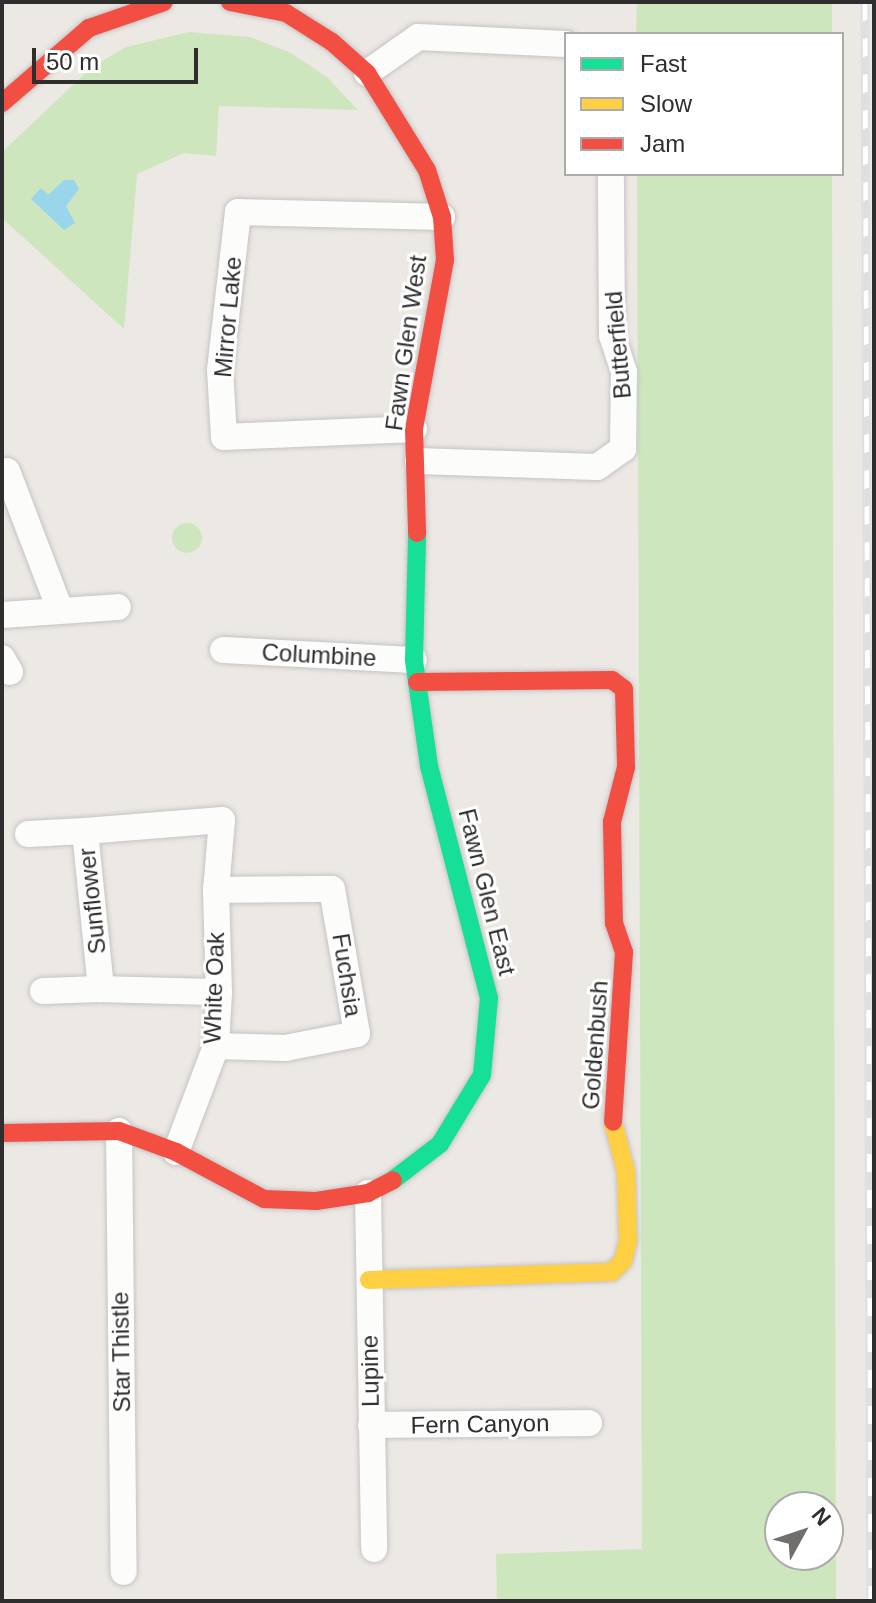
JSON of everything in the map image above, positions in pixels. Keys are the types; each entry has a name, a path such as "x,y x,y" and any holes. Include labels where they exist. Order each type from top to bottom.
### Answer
{"street":[{"path":"2,103 89,28 128,7 164,2"},
{"name":"Fawn Glen West","path":"230,2 287,8 332,42 367,73 427,170 442,217 445,260 414,429 418,461"},
{"path":"367,73 418,37 564,44"},
{"name":"Butterfield","path":"418,461 597,467 623,449 624,372 612,336 611,176"},
{"name":"Mirror Lake","path":"414,429 224,437 220,370 238,212 442,217"},
{"name":"Fawn Glen East","path":"2,1133 119,1131 176,1152 264,1199 316,1201 368,1193 407,1172 440,1144 482,1075 489,998 429,766 416,671 418,461"},
{"path":"7,471 11,509 60,610"},
{"path":"2,615 118,607"},
{"name":"Columbine","path":"223,650 416,671"},
{"name":"Goldenbush","path":"369,1280 612,1272 623,1261 628,1241 628,1181 613,1144 613,1055 623,1019 624,952 614,923 612,822 626,767 624,689 612,680 416,671"},
{"name":"Sunflower","path":"219,992 101,989 85,831 220,818"},
{"name":"White Oak","path":"176,1152 216,1046 219,992 216,890 220,818"},
{"path":"28,834 85,831"},
{"name":"Fuchsia","path":"216,890 332,889 357,1034 274,1049 216,1046"},
{"path":"43,991 101,989"},
{"name":"Star Thistle","path":"119,1131 124,1572"},
{"name":"Lupine","path":"368,1193 374,1549"},
{"name":"Fern Canyon","path":"371,1425 589,1423"}],"green space":[{"path":"637,2 832,2 832,32 636,32"},
{"path":"189,32 250,37 291,53 327,77 358,110 219,106 216,156 184,153 137,174 124,329 2,218 2,152 92,67 126,47"},
{"path":"637,176 832,176 836,1491 764,1491 764,1571 836,1571 836,1601 497,1601 496,1554 642,1549"},
{"path":"187,523 198,527 202,538 198,549 187,553 176,549 172,538 176,527"}],"water":[{"path":"64,180 74,180 79,189 66,206 75,223 64,230 31,199 41,188 48,195"}],"railway":[{"path":"865,2 871,1601"}],"traffic: fast":[{"path":"393,1180 440,1144 482,1075 489,998 429,766 414,660 417,533"}],"traffic: slow":[{"path":"369,1280 612,1272 623,1261 628,1241 626,1172 613,1122"}],"traffic: jam":[{"path":"2,103 89,28 164,2"},
{"path":"230,2 286,13 332,42 367,73 427,170 442,217 445,260 414,429 417,533"},
{"path":"417,682 612,680 624,689 626,767 612,822 614,923 624,952 613,1122"},
{"path":"2,1133 119,1131 176,1152 264,1199 316,1201 368,1193 393,1180"}]}
